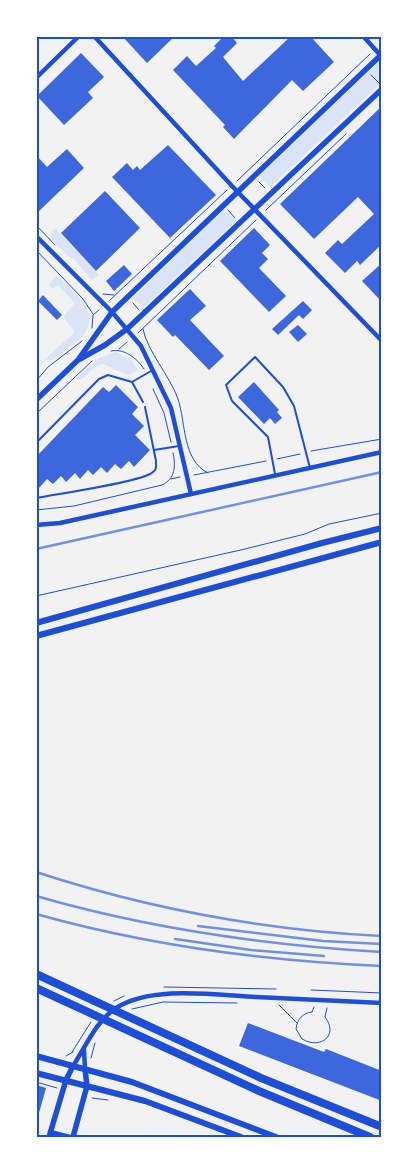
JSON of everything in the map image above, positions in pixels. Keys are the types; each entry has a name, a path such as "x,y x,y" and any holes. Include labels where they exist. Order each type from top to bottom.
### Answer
{"highway":[{"path":"36,974 261,1078 382,1128"},
{"path":"36,988 259,1091 370,1137"}],"main road":[{"path":"36,623 88,611 322,543 382,528"},
{"path":"36,636 382,542"},
{"path":"36,1056 132,1082 276,1137"},
{"path":"36,1072 145,1100 241,1137"}],"street":[{"path":"36,78 79,36"},
{"path":"94,36 232,186 382,341"},
{"path":"36,400 78,360 112,312 381,55 362,36"},
{"path":"78,360 105,345 143,314 382,89"},
{"path":"36,236 127,328 153,370 171,408 191,494"},
{"path":"36,524 60,523 382,452"},
{"path":"82,1055 87,1086 71,1137 50,1134 66,1080 73,1066 82,1055 91,1036 108,1014 130,1001 148,997 187,994 382,1003"}],"lane":[{"path":"275,476 268,437 232,401 226,386 255,357 282,387 294,406 310,468"},
{"path":"132,382 153,370"},
{"path":"36,443 100,379 108,375 132,382 143,402"},
{"path":"36,498 147,476 156,468 145,407"},
{"path":"154,450 179,446"}],"path":[{"path":"91,329 94,315 104,305 375,50"},
{"path":"110,351 118,349 133,337 346,133"},
{"path":"248,171 270,194"},
{"path":"223,205 239,222"},
{"path":"36,250 83,299 94,315"},
{"path":"120,290 143,314"},
{"path":"36,381 40,375 88,336"},
{"path":"118,349 130,355 146,373"},
{"path":"36,414 93,360"},
{"path":"40,375 43,378"},
{"path":"36,510 74,506 162,485 171,479 174,465 172,447 164,413 152,386"},
{"path":"208,473 307,452 382,439"},
{"path":"36,596 254,547 305,534 324,526 382,513"},
{"path":"311,990 382,993"},
{"path":"134,1008 163,1002 239,1003"},
{"path":"287,1005 278,1005 297,1023 297,1033 302,1039 314,1044 321,1043 329,1031 328,1022 324,1017 327,1007 314,1006 312,1012 302,1015 297,1023"},
{"path":"65,1056 72,1052 83,1032"},
{"path":"72,1052 92,1058 97,1039"},
{"path":"36,1082 63,1089"},
{"path":"85,1095 114,1100"}],"shaded area":[{"path":"380,61 382,82 270,187 259,176"},
{"path":"223,210 237,220 143,308 133,298"},
{"path":"55,228 99,275 91,280 73,257 71,259 52,240 51,232"},
{"path":"56,276 86,306 89,322 86,331 79,340 51,361 48,359 36,367 75,332 63,317 75,303 58,285 53,289 49,286"},
{"path":"116,352 132,361 138,370 128,375 103,364 96,366 81,380 78,377 99,358"}],"building":[{"path":"122,36 175,36 147,63"},
{"path":"224,36 231,36 237,43 223,57 243,81 291,36 310,36 334,62 303,91 292,80 234,139 223,127 225,125 173,70 187,56 196,66 216,48 214,46"},
{"path":"81,53 104,77 88,92 93,98 64,125 37,96"},
{"path":"382,106 382,244 360,265 357,261 345,273 325,253 338,240 342,244 374,214 358,197 314,239 280,204"},
{"path":"168,145 216,195 170,238 112,177 127,163 133,170 137,166 140,170"},
{"path":"67,149 84,168 38,212 36,210 36,155 47,167"},
{"path":"105,191 140,228 96,271 61,233"},
{"path":"254,228 270,245 262,253 268,259 259,268 286,296 269,312 220,261"},
{"path":"382,263 382,302 362,281"},
{"path":"124,265 132,274 114,291 106,281"},
{"path":"190,289 206,306 190,320 224,356 209,370 175,335 173,337 157,320"},
{"path":"43,295 62,315 57,320 38,301"},
{"path":"303,301 312,310 303,319 299,315 278,335 272,329"},
{"path":"298,325 307,334 298,342 289,332"},
{"path":"254,382 279,410 277,412 282,418 275,424 270,418 264,424 238,397"},
{"path":"116,385 138,407 132,414 144,426 135,435 150,450 134,467 129,461 121,469 115,464 107,473 101,467 93,475 88,470 80,479 75,473 66,482 61,476 53,484 47,479 39,488 36,485 36,457 103,387 109,392"},
{"path":"248,1023 324,1052 326,1049 382,1071 382,1101 239,1046"},
{"path":"36,1085 46,1088 37,1120 36,1120"}],"railway":[{"path":"36,549 382,472"},
{"path":"36,872 121,897 207,916 294,929 382,936"},
{"path":"36,896 122,918 208,934 294,945 382,952"},
{"path":"36,914 122,935 208,950 294,960 382,966"},
{"path":"198,926 323,941 382,944"},
{"path":"175,939 251,950 324,956"}]}
